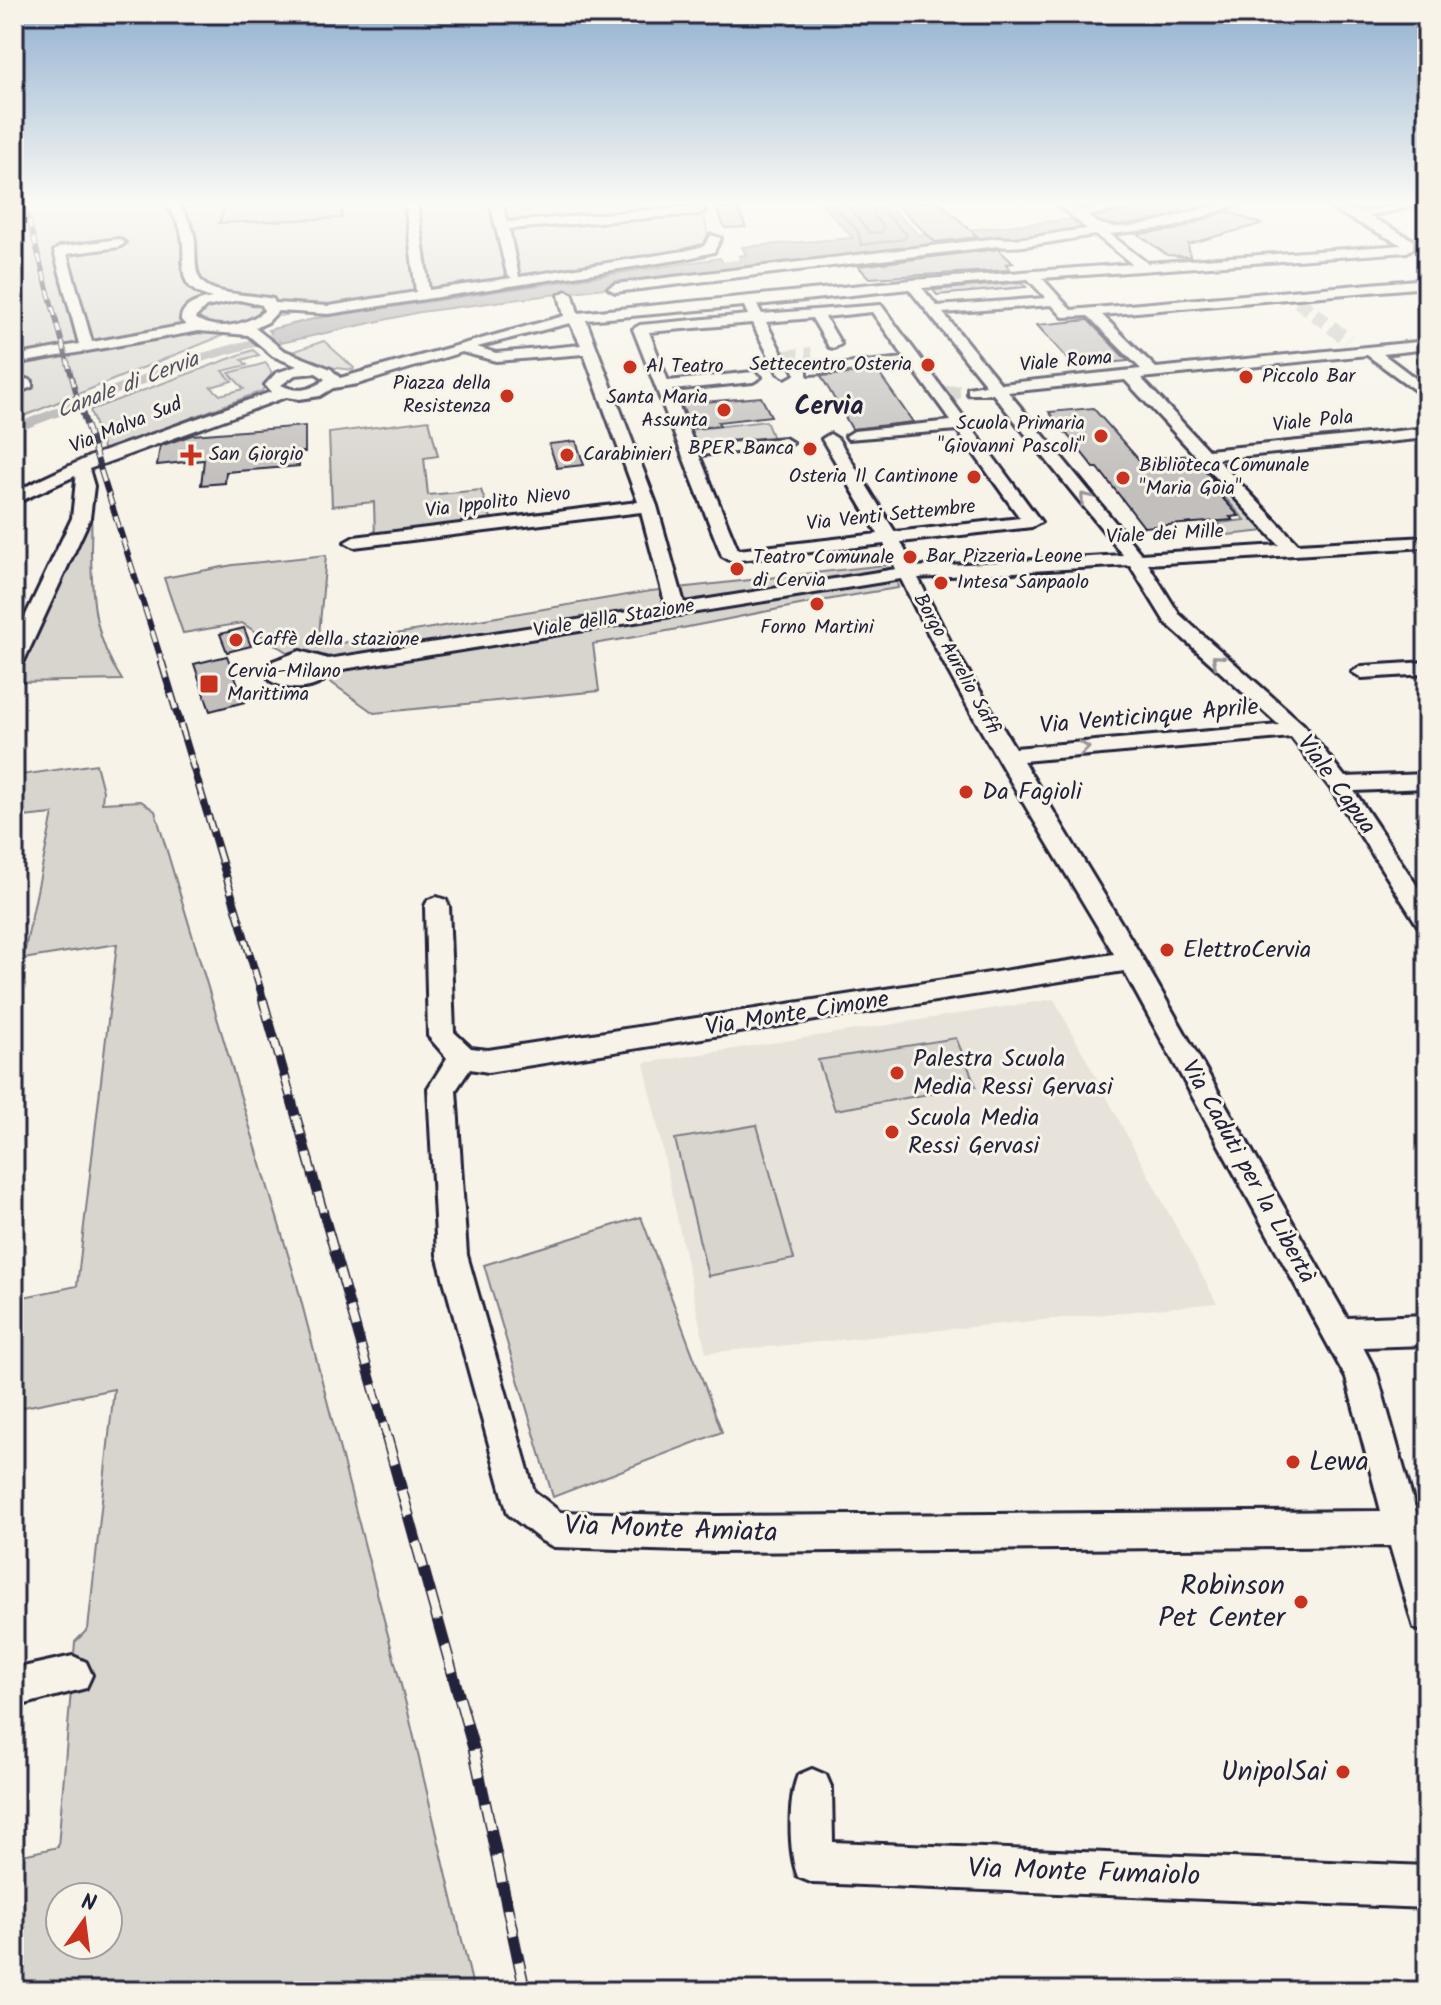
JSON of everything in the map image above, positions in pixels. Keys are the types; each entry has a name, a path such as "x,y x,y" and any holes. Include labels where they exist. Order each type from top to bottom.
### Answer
{"street":[{"path":"73,297 87,348"},
{"path":"14,359 123,342 194,323 236,328 261,320 407,297"},
{"path":"566,297 572,318 580,322 593,353 648,506 676,609"},
{"path":"610,297 612,312"},
{"path":"745,297 781,357 785,373"},
{"path":"279,384 296,370 353,381 459,348 488,345 572,318 804,297"},
{"name":"Viale Capua","path":"922,297 1135,558 1172,618 1297,730 1339,784 1427,920"},
{"path":"932,310 968,297"},
{"path":"1054,297 1068,314 1270,297"},
{"path":"1214,297 1219,301"},
{"path":"194,323 188,314 202,298 261,299 261,320 273,350 279,384"},
{"name":"Via Venti Settembre","path":"876,308 943,394 1032,522 731,556 640,329 816,313 876,308"},
{"path":"261,320 271,321 322,310"},
{"path":"1091,312 1154,374"},
{"path":"816,313 834,344"},
{"path":"1348,340 1427,394"},
{"path":"14,345 38,355"},
{"path":"488,345 496,357 593,353"},
{"name":"Viale Roma","path":"973,391 1427,345"},
{"path":"14,359 87,348"},
{"path":"273,350 327,376"},
{"path":"815,371 917,361"},
{"path":"279,384 311,393 327,376"},
{"path":"1130,376 1292,549"},
{"path":"662,386 753,377"},
{"name":"Via Malva Sud","path":"14,499 80,467 257,400 279,384"},
{"path":"854,436 962,425"},
{"name":"Viale Pola","path":"1204,455 1427,433"},
{"name":"Borgo Aurelio Saffi","path":"830,439 890,539 942,645 1006,756"},
{"path":"691,451 785,443"},
{"path":"14,661 81,518 86,493 85,476 80,467"},
{"name":"Via Ippolito Nievo","path":"354,542 648,506"},
{"name":"Viale dei Mille","path":"906,573 1427,542"},
{"name":"Viale della Stazione","path":"322,666 906,573"},
{"path":"1362,672 1427,668"},
{"name":"Via Venticinque Aprile","path":"1006,756 1297,730"},
{"name":"Via Caduti per la Libertà","path":"1006,756 1131,961 1361,1374 1427,1615"},
{"path":"1339,784 1427,781"},
{"path":"437,906 441,1036 463,1057"},
{"name":"Via Monte Cimone","path":"463,1057 488,1061 1131,961"},
{"name":"Via Monte Amiata","path":"463,1057 442,1088 452,1255 520,1502 554,1529 716,1534 1403,1528"},
{"path":"1339,1333 1427,1330"},
{"path":"14,1688 73,1675"},
{"name":"Via Monte Fumaiolo","path":"812,1789 813,1862 1427,1887"}],"shaded area":[{"path":"14,297 404,297 266,318 14,420"},
{"path":"324,341 353,370 320,366 289,353"},
{"path":"253,350 259,355 242,360 247,365 223,371 232,381 211,387 220,395 244,389 229,373 266,363 272,373 262,391 104,451 90,410"},
{"path":"429,420 438,456 424,458 428,495 481,490 493,523 375,537 374,502 332,506 329,433"},
{"path":"766,421 774,441 695,449 689,430"},
{"path":"1226,488 1265,531 1228,535 1218,523 1245,520 1217,489"},
{"path":"91,514 92,587 96,619 105,649 122,680 16,682"},
{"path":"326,555 318,647 651,591 894,564 898,588 593,644 599,691 374,713 312,669 301,676 291,675 288,669 302,662 242,623 183,633 164,578 233,565"},
{"path":"96,764 103,791 102,803 141,801 155,811 296,1281 408,1712 474,1991 14,1991 14,1857 58,1847 75,1642 88,1629 114,1389 14,1409 14,1299 77,1286 117,944 23,959 53,814 14,818 14,776"},
{"name":"Scuola Media Ressi Gervasi","path":"1054,999 1217,1303 706,1353 644,1063"},
{"name":"Palestra Scuola Media Ressi Gervasi","path":"956,1038 976,1086 835,1110 818,1060"},
{"path":"757,1125 794,1259 708,1276 675,1139"},
{"path":"641,1217 722,1432 553,1497 484,1265"}],"water":[{"path":"461,297 538,297 420,312 281,343 268,330 317,318"}],"building":[{"path":"1088,320 1128,361 1074,366 1037,325"},
{"path":"878,372 913,422 852,429 821,376"},
{"name":"Santa Maria Assunta","path":"761,397 771,416 718,422 720,426 691,428 681,404"},
{"path":"1093,408 1139,460 1191,455 1214,480 1207,481 1239,516 1230,517 1233,520 1144,527 1049,412"},
{"name":"San Giorgio","path":"305,426 305,452 299,452 299,466 226,472 225,483 201,485 204,460 157,465 160,446 192,435"},
{"name":"Carabinieri","path":"576,441 584,465 557,468 549,444"},
{"name":"Caffè della stazione","path":"244,628 251,646 227,652 220,634"},
{"name":"Cervia-Milano Marittima","path":"227,656 245,702 210,711 194,664"}],"waterway":[{"name":"Canale di Cervia","path":"14,429 200,358 306,328"}],"tunnel":[{"path":"1298,301 1348,340"},
{"path":"785,357 812,354"},
{"path":"946,393 973,391"}],"railway":[{"path":"50,297 79,404"},
{"path":"79,402 163,665"},
{"path":"162,663 264,1002"},
{"path":"263,1000 388,1440"},
{"path":"387,1438 474,1750 525,1991"}],"place":[{"name":"Settecentro Osteria","path":"928,365"},
{"name":"Al Teatro","path":"630,367"},
{"name":"Piccolo Bar","path":"1246,377"},
{"name":"Piazza della Resistenza","path":"507,396"},
{"name":"Santa Maria Assunta","path":"724,410"},
{"name":"Scuola Primaria \"Giovanni Pascoli\"","path":"1101,436"},
{"name":"BPER Banca","path":"810,449"},
{"name":"San Giorgio","path":"191,455"},
{"name":"Carabinieri","path":"567,455"},
{"name":"Osteria Il Cantinone","path":"974,477"},
{"name":"Biblioteca Comunale \"Maria Goia\"","path":"1123,478"},
{"name":"Bar Pizzeria Leone","path":"910,557"},
{"name":"Teatro Comunale di Cervia","path":"737,569"},
{"name":"Intesa Sanpaolo","path":"941,583"},
{"name":"Forno Martini","path":"817,604"},
{"name":"Caffè della stazione","path":"236,640"},
{"name":"Cervia-Milano Marittima","path":"209,684"},
{"name":"Da Fagioli","path":"966,792"},
{"name":"ElettroCervia","path":"1167,950"},
{"name":"Palestra Scuola Media Ressi Gervasi","path":"897,1073"},
{"name":"Scuola Media Ressi Gervasi","path":"892,1132"},
{"name":"Lewa","path":"1293,1462"},
{"name":"Robinson Pet Center","path":"1301,1602"},
{"name":"UnipolSai","path":"1343,1772"}],"district":[{"name":"Cervia","path":"829,407"}]}
